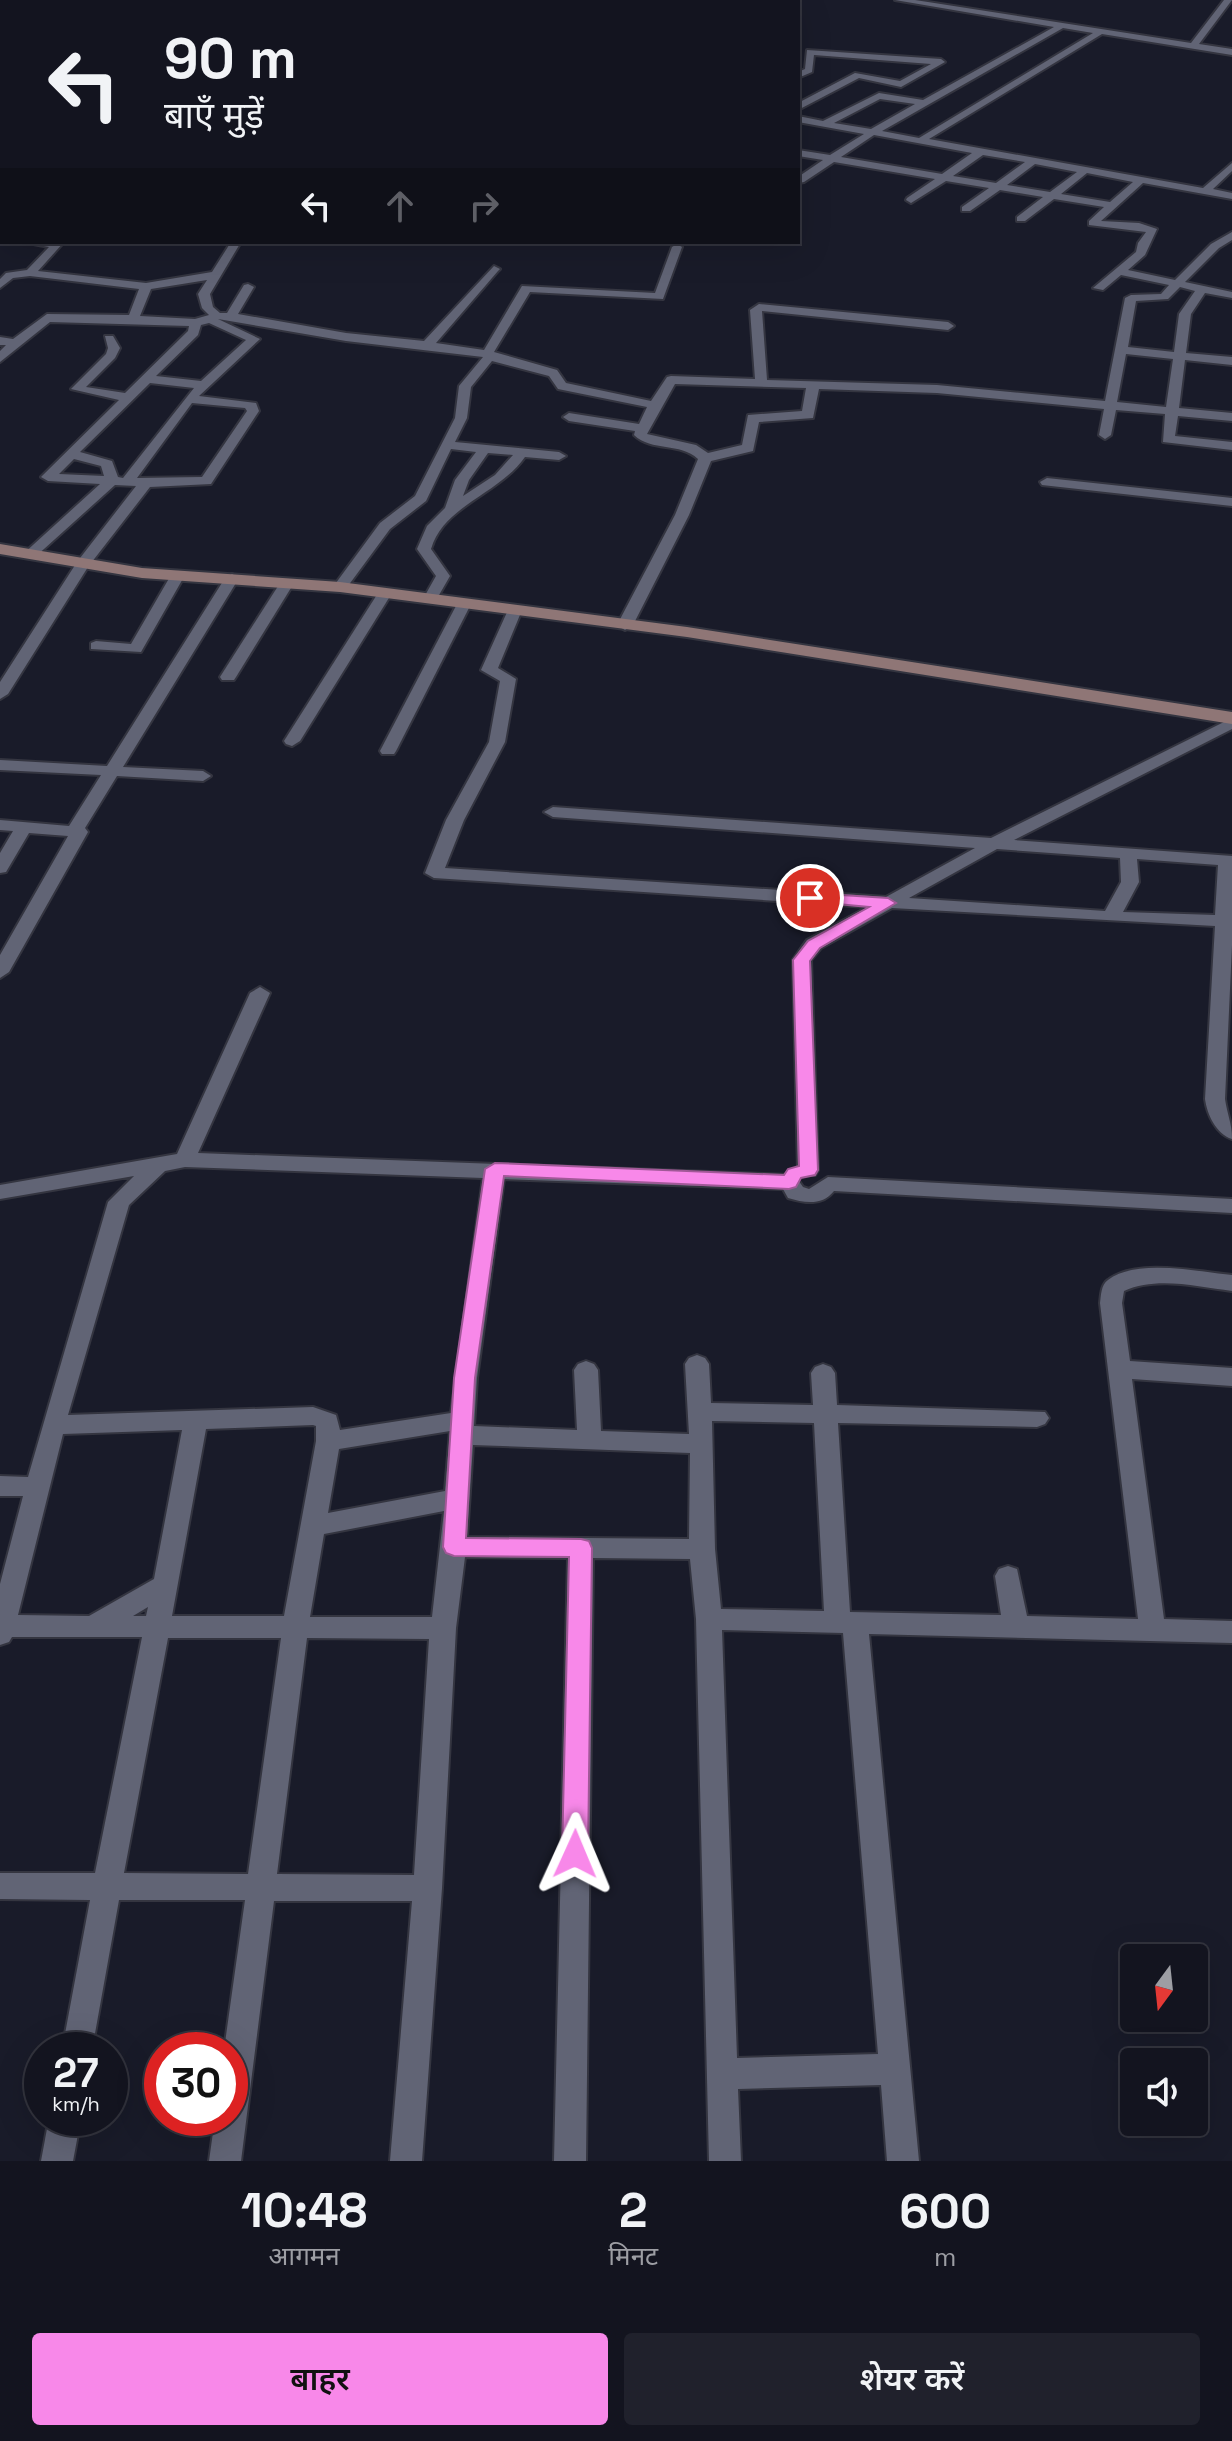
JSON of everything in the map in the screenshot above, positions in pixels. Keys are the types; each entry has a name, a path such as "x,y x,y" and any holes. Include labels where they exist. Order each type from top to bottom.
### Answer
{"street":[{"path":"899,0 1232,52"},
{"path":"1193,47 1228,0"},
{"path":"800,180 871,133 1061,26"},
{"path":"920,141 1100,32"},
{"path":"800,74 809,70 810,52 955,64"},
{"path":"800,106 858,75 901,84 941,62"},
{"path":"970,67 984,69"},
{"path":"800,133 879,96 923,103"},
{"path":"800,119 1232,196"},
{"path":"911,200 980,152"},
{"path":"800,153 1110,205"},
{"path":"966,209 1033,161"},
{"path":"1205,191 1232,166"},
{"path":"1021,219 1085,170"},
{"path":"1099,288 1122,272 1141,253 1143,243 1153,231 1131,224 1121,228 1093,223 1141,180"},
{"path":"1105,435 1131,298 1160,298 1215,246 1232,235"},
{"path":"30,273 57,244"},
{"path":"29,555 120,482 189,399 254,338 213,319 204,294 235,244"},
{"path":"340,587 386,522 404,506 421,498 461,418 465,386 490,355 526,288 659,297 677,247"},
{"path":"427,345 494,269"},
{"path":"1122,272 1232,295"},
{"path":"0,285 5,274 30,273 146,286 215,275"},
{"path":"133,319 146,286"},
{"path":"189,399 252,406 253,411 206,481 146,483 48,477 126,397 148,379 158,365 248,287"},
{"path":"1202,289 1185,314 1168,439 1232,446"},
{"path":"761,383 756,310 759,307 948,326"},
{"path":"0,358 47,318 213,319 490,355 553,373 562,386 654,405"},
{"path":"109,339 114,348 111,355 77,389 126,397"},
{"path":"0,341 15,343"},
{"path":"1122,350 1232,361"},
{"path":"148,379 203,385"},
{"path":"705,458 694,448 643,439 642,428 671,380 937,389 1232,417"},
{"path":"705,458 748,448 753,418 808,415 813,385"},
{"path":"569,417 642,428"},
{"path":"91,433 93,459"},
{"path":"446,445 559,456"},
{"path":"451,510 462,480 485,448"},
{"path":"430,599 443,576 426,556 425,542 435,524 499,479 522,452"},
{"path":"71,454 107,464 120,482"},
{"path":"625,625 682,515 705,458"},
{"path":"1047,482 1232,502"},
{"path":"0,694 82,565 146,483"},
{"path":"0,549 82,565 340,587 625,625 927,668 1232,720"},
{"path":"96,646 136,649 178,575"},
{"path":"74,832 232,578"},
{"path":"228,677 287,583"},
{"path":"292,741 385,593"},
{"path":"388,751 464,604"},
{"path":"515,610 489,670 508,679 497,742 455,820 434,873 1111,917 1225,921"},
{"path":"0,664 19,664"},
{"path":"808,1170 802,960 814,944 995,843 1232,720"},
{"path":"0,765 203,776"},
{"path":"553,812 1229,861 1225,921 1224,1079 1217,1113 1232,1132"},
{"path":"0,825 79,832 0,972"},
{"path":"3,857 24,827"},
{"path":"1111,917 1130,882 1128,854"},
{"path":"185,1160 260,993"},
{"path":"2,1198 185,1160 789,1182"},
{"path":"159,1164 119,1202 53,1425 1,1628 443,1628"},
{"path":"406,2161 428,1888 443,1628 454,1547 465,1378 495,1169"},
{"path":"789,1182 795,1173 808,1170 823,1175 828,1184"},
{"path":"789,1182 796,1193 809,1196 821,1193 828,1184"},
{"path":"828,1184 1232,1206"},
{"path":"1152,1630 1111,1303 1114,1286 1125,1280 1156,1277 1232,1283"},
{"path":"697,1364 702,1444 702,1549 709,1619 725,2161"},
{"path":"1119,1369 1232,1377"},
{"path":"586,1370 589,1440"},
{"path":"823,1373 903,2161"},
{"path":"700,1412 1037,1418"},
{"path":"53,1425 313,1416 328,1421 328,1441 295,1628 225,2161"},
{"path":"80,2032 195,1422"},
{"path":"328,1441 462,1428 589,1440 702,1444"},
{"path":"0,1486 37,1487"},
{"path":"313,1526 457,1499"},
{"path":"454,1547 702,1549"},
{"path":"570,2161 581,1548"},
{"path":"1008,1576 1016,1626"},
{"path":"95,1626 166,1584"},
{"path":"709,1619 1232,1632"},
{"path":"0,1886 428,1888"},
{"path":"722,2074 893,2069"},
{"path":"57,2161 62,2136"}],"route":[{"path":"575,1854 581,1548 454,1547 465,1378 495,1169 789,1182 795,1173 808,1170 802,960 814,944 888,903 810,898"}]}
